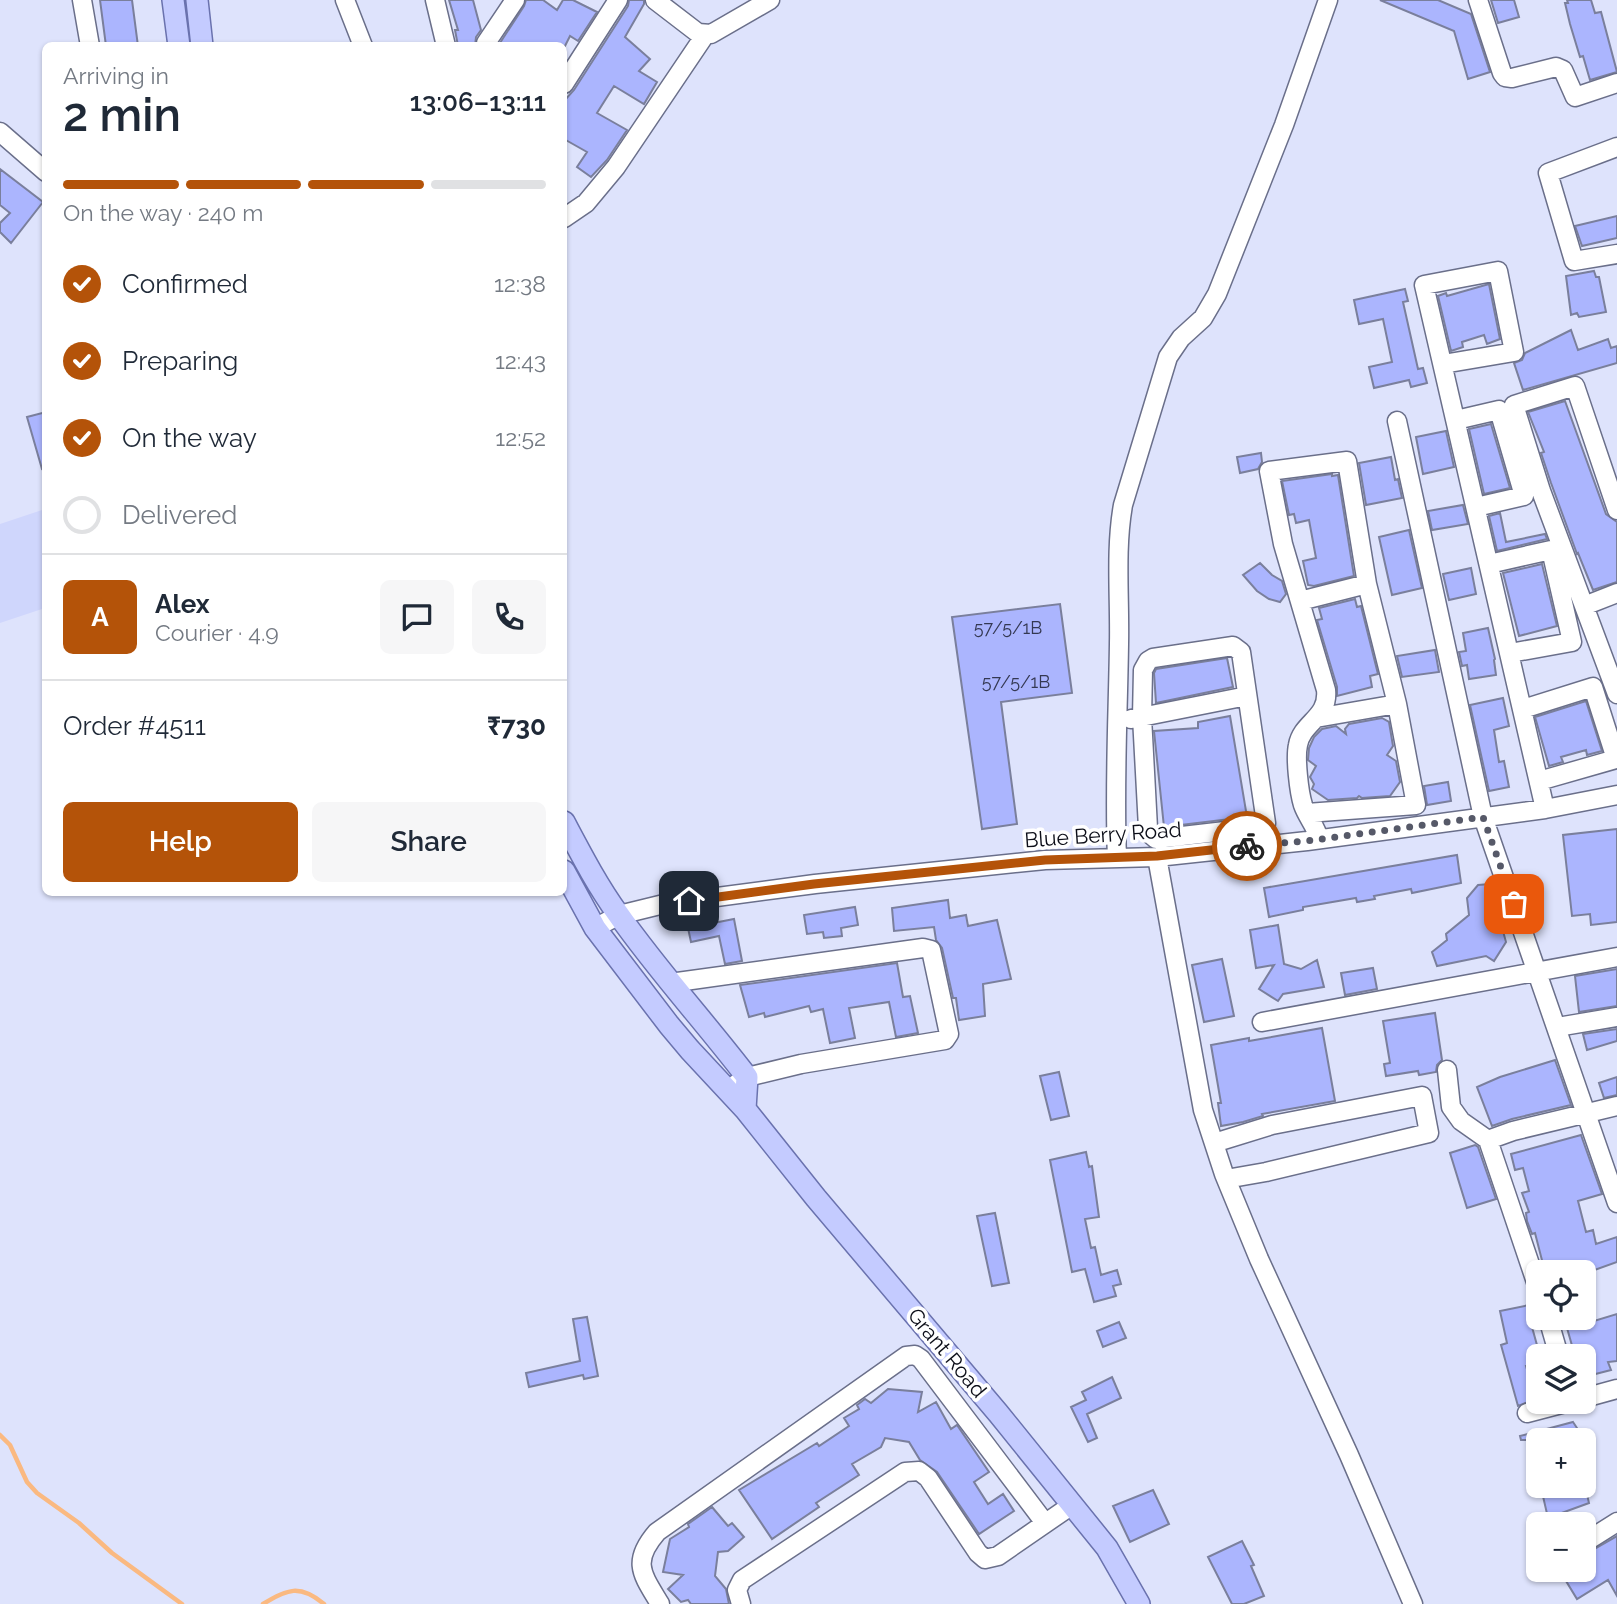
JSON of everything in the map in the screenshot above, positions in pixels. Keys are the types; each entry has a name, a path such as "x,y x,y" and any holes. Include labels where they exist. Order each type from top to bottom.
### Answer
{"main road":[{"path":"173,0 178,42"},
{"path":"197,0 202,42"},
{"path":"567,827 599,886 619,915 670,983 747,1077 745,1110"},
{"name":"Grant Road","path":"567,877 595,928 690,1050 745,1110 1072,1504 1107,1548 1139,1604"}],"street":[{"path":"82,0 89,42"},
{"path":"345,0 361,42"},
{"path":"435,0 445,42"},
{"path":"487,42 515,0"},
{"path":"567,80 618,0"},
{"path":"655,0 698,33 705,35 771,0"},
{"path":"1117,858 1114,796 1119,529 1123,505 1160,376 1168,357 1181,338 1203,318 1217,293 1284,125 1328,0"},
{"path":"1478,0 1505,77 1512,78 1556,67 1563,70 1575,97 1617,83"},
{"path":"567,216 586,203 616,167 705,35"},
{"path":"0,132 42,169"},
{"path":"1617,147 1548,173 1574,261 1617,254"},
{"path":"1443,364 1514,352 1498,271 1424,285 1545,809"},
{"path":"1617,510 1575,386 1514,405 1541,491 1617,694"},
{"path":"1456,419 1499,410 1524,496 1476,507"},
{"path":"1397,421 1483,817 1617,1203"},
{"path":"1307,813 1416,805 1396,704 1367,584 1347,461 1269,471 1283,544 1326,690 1325,707 1300,738 1298,745 1303,806 1307,813 1316,827 1313,840"},
{"path":"1489,564 1550,550 1554,563 1572,642 1510,653"},
{"path":"1300,601 1367,584"},
{"path":"1584,606 1617,593"},
{"path":"1236,646 1241,652 1267,820 1260,827 1156,839 1153,837 1148,828 1142,717 1143,670 1149,661 1236,646"},
{"path":"1523,709 1592,687 1616,759 1539,781"},
{"path":"1117,721 1247,696"},
{"path":"1316,718 1396,704"},
{"name":"Blue Berry Road","path":"595,928 619,915 664,904 814,884 1045,860 1157,856 1313,840 1545,809 1617,795"},
{"path":"1157,856 1203,1110 1214,1143 1259,1259 1349,1455 1413,1604"},
{"path":"670,983 923,948 931,950 949,1034 945,1040 801,1064 747,1077 727,1090"},
{"path":"1262,1022 1617,957"},
{"path":"1557,1027 1617,1017"},
{"path":"1447,1070 1451,1107 1461,1121 1488,1140 1529,1260"},
{"path":"1214,1143 1272,1125 1422,1096 1429,1133 1227,1179"},
{"path":"1488,1140 1513,1131 1617,1106"},
{"path":"660,1604 644,1577 641,1561 645,1546 657,1532 906,1356 915,1355 921,1359 1045,1523"},
{"path":"1596,1395 1617,1389"},
{"path":"741,1604 737,1590 742,1580 905,1472 919,1471 928,1478 978,1553 985,1559 998,1556 1072,1504"},
{"path":"1596,1535 1617,1522"}],"shaded area":[{"path":"42,510 42,609 0,623 0,524"}],"building":[{"path":"100,0 132,0 137,42 105,42"},
{"path":"449,0 473,0 481,30 475,42 457,42 455,30 458,30"},
{"path":"526,0 543,0 557,10 563,0 573,0 597,12 578,41 570,36 567,42 501,42"},
{"path":"629,0 644,0 625,37 650,59 639,71 657,82 644,104 614,86 597,113 627,130 607,160 591,177 577,167 587,152 567,141 567,98 628,6"},
{"path":"1380,0 1438,0 1471,14 1490,72 1468,79 1454,31"},
{"path":"1491,0 1514,0 1519,17 1498,23"},
{"path":"1567,0 1591,0 1595,13 1601,12 1617,72 1590,80 1570,24 1565,3 1568,3"},
{"path":"0,169 42,201 11,243 0,232 0,223 10,213 0,205"},
{"path":"1617,216 1617,238 1582,246 1575,226"},
{"path":"1594,271 1596,277 1599,277 1606,312 1579,317 1577,313 1571,315 1566,276"},
{"path":"1489,284 1500,339 1487,344 1484,335 1462,342 1463,347 1451,351 1438,296"},
{"path":"1405,289 1408,301 1403,302 1418,369 1423,368 1427,383 1411,387 1409,380 1374,388 1369,367 1392,362 1383,319 1359,324 1354,300"},
{"path":"1571,330 1578,350 1608,339 1611,348 1617,346 1617,363 1523,390 1514,363 1522,360 1525,353"},
{"path":"1565,401 1606,514 1617,522 1617,582 1593,590 1551,483 1541,453 1544,452 1528,412"},
{"path":"42,413 42,469 27,417"},
{"path":"1491,424 1510,488 1484,494 1469,429"},
{"path":"1446,431 1454,467 1423,474 1416,437"},
{"path":"1261,453 1262,462 1258,469 1240,473 1237,457"},
{"path":"1391,457 1402,498 1366,505 1359,463"},
{"path":"1338,475 1354,576 1314,586 1308,585 1303,561 1316,558 1309,520 1296,523 1294,514 1289,515 1282,481"},
{"path":"1463,505 1468,524 1432,530 1428,511"},
{"path":"1500,513 1506,542 1545,534 1547,539 1497,551 1489,516"},
{"path":"1409,530 1422,588 1392,595 1379,537"},
{"path":"1260,563 1282,581 1286,594 1280,602 1257,591 1243,575"},
{"path":"1542,564 1557,626 1519,636 1503,573"},
{"path":"1471,568 1476,594 1449,600 1443,574"},
{"path":"1355,599 1357,607 1361,606 1378,674 1370,676 1372,687 1337,696 1337,687 1317,620 1322,619 1319,608"},
{"path":"1060,604 1072,693 1001,702 1017,824 982,829 952,617"},
{"path":"1488,628 1496,675 1469,679 1467,665 1462,666 1459,652 1466,651 1463,633"},
{"path":"1435,650 1439,672 1402,677 1397,656"},
{"path":"1227,658 1233,687 1156,703 1156,669"},
{"path":"1503,698 1509,726 1494,730 1499,762 1504,761 1509,787 1489,791 1470,705"},
{"path":"1586,701 1602,751 1587,755 1586,750 1561,757 1563,762 1549,766 1535,717"},
{"path":"1230,716 1247,817 1164,827 1154,731 1198,728 1198,722"},
{"path":"1382,718 1389,722 1393,746 1387,755 1396,761 1400,782 1390,796 1328,800 1312,789 1314,784 1310,777 1316,766 1308,760 1314,737 1322,729 1336,726 1346,734 1345,729 1349,724"},
{"path":"1448,782 1451,801 1427,805 1424,786"},
{"path":"1617,829 1617,922 1591,925 1590,914 1572,916 1563,835"},
{"path":"1457,855 1461,883 1412,893 1411,889 1357,902 1356,898 1303,907 1303,910 1269,917 1264,888"},
{"path":"1490,884 1506,942 1494,961 1486,956 1437,966 1432,952 1447,940 1446,934 1469,915 1467,898 1478,885"},
{"path":"948,900 950,918 966,915 968,926 997,920 1011,979 983,984 985,1016 959,1020 956,998 953,998 942,948 936,940 934,927 894,931 892,908"},
{"path":"855,907 858,925 841,928 842,936 824,938 823,932 807,934 804,915"},
{"path":"734,919 742,961 725,964 719,936 691,942 688,928"},
{"path":"1278,925 1284,964 1301,969 1317,960 1324,987 1283,994 1278,1001 1259,989 1274,965 1256,968 1250,930"},
{"path":"1222,959 1234,1016 1204,1022 1192,965"},
{"path":"897,963 903,997 910,996 918,1033 896,1037 889,1002 849,1008 855,1038 830,1043 823,1009 811,1012 809,1006 765,1017 764,1013 749,1017 740,985"},
{"path":"1373,968 1377,989 1345,995 1341,973"},
{"path":"1617,969 1617,1006 1579,1012 1575,976"},
{"path":"1435,1013 1442,1060 1437,1065 1436,1072 1419,1075 1418,1071 1386,1076 1384,1064 1390,1063 1383,1021"},
{"path":"1322,1028 1335,1101 1262,1114 1263,1116 1243,1122 1221,1126 1218,1103 1221,1103 1211,1045"},
{"path":"1617,1029 1617,1041 1587,1050 1583,1034"},
{"path":"1555,1060 1571,1105 1492,1126 1477,1087"},
{"path":"1059,1072 1069,1116 1051,1120 1040,1076"},
{"path":"1617,1077 1617,1095 1604,1098 1599,1083"},
{"path":"1581,1135 1602,1194 1578,1201 1586,1232 1593,1230 1596,1244 1617,1237 1617,1262 1596,1270 1596,1260 1542,1260 1535,1233 1532,1234 1527,1221 1526,1213 1529,1212 1522,1193 1529,1191 1523,1168 1515,1170 1511,1154"},
{"path":"1475,1145 1496,1199 1467,1208 1450,1153"},
{"path":"1086,1152 1089,1167 1092,1166 1099,1217 1085,1219 1091,1248 1095,1247 1101,1275 1117,1270 1121,1284 1113,1286 1116,1296 1094,1302 1085,1269 1072,1272 1050,1160"},
{"path":"995,1213 1009,1283 992,1286 977,1216"},
{"path":"1526,1306 1526,1330 1533,1330 1537,1344 1526,1344 1526,1403 1518,1406 1501,1345 1507,1343 1500,1311"},
{"path":"1617,1314 1617,1361 1608,1362 1611,1370 1596,1374 1596,1344 1572,1344 1568,1330 1596,1330 1596,1320"},
{"path":"587,1317 598,1376 584,1379 583,1375 529,1387 526,1373 580,1361 573,1319"},
{"path":"1119,1322 1126,1338 1103,1347 1097,1331"},
{"path":"1112,1377 1121,1398 1087,1414 1097,1438 1088,1442 1071,1407 1086,1400 1082,1392"},
{"path":"888,1389 922,1392 918,1412 936,1402 951,1429 957,1425 989,1472 974,1482 988,1504 1003,1494 1014,1511 979,1534 937,1472 920,1460 909,1442 885,1438 881,1447 852,1464 859,1475 816,1503 819,1507 772,1539 739,1490 817,1443 819,1446 849,1426 844,1418 859,1409 857,1405 865,1399 871,1403"},
{"path":"1573,1422 1577,1428 1550,1428"},
{"path":"1153,1490 1169,1524 1130,1542 1113,1506"},
{"path":"1543,1498 1588,1498 1589,1503 1564,1512 1547,1512"},
{"path":"712,1507 728,1526 732,1523 744,1537 728,1551 718,1552 715,1576 726,1589 729,1604 691,1604 688,1600 681,1602 668,1589 683,1575 663,1572 670,1539"},
{"path":"1617,1536 1617,1596 1608,1580 1577,1599 1567,1582 1596,1582 1596,1548"},
{"path":"1242,1541 1254,1565 1251,1566 1264,1596 1244,1604 1232,1604 1208,1557"}],"waterway":[{"path":"0,1435 10,1445 27,1482 37,1493 182,1604"},
{"path":"263,1604 293,1591 308,1593 324,1604"}],"way so far":[{"path":"1247,846 1307,841 1483,817 1514,904"}],"route":[{"path":"689,901 814,884 1045,860 1157,856 1247,846"}]}
